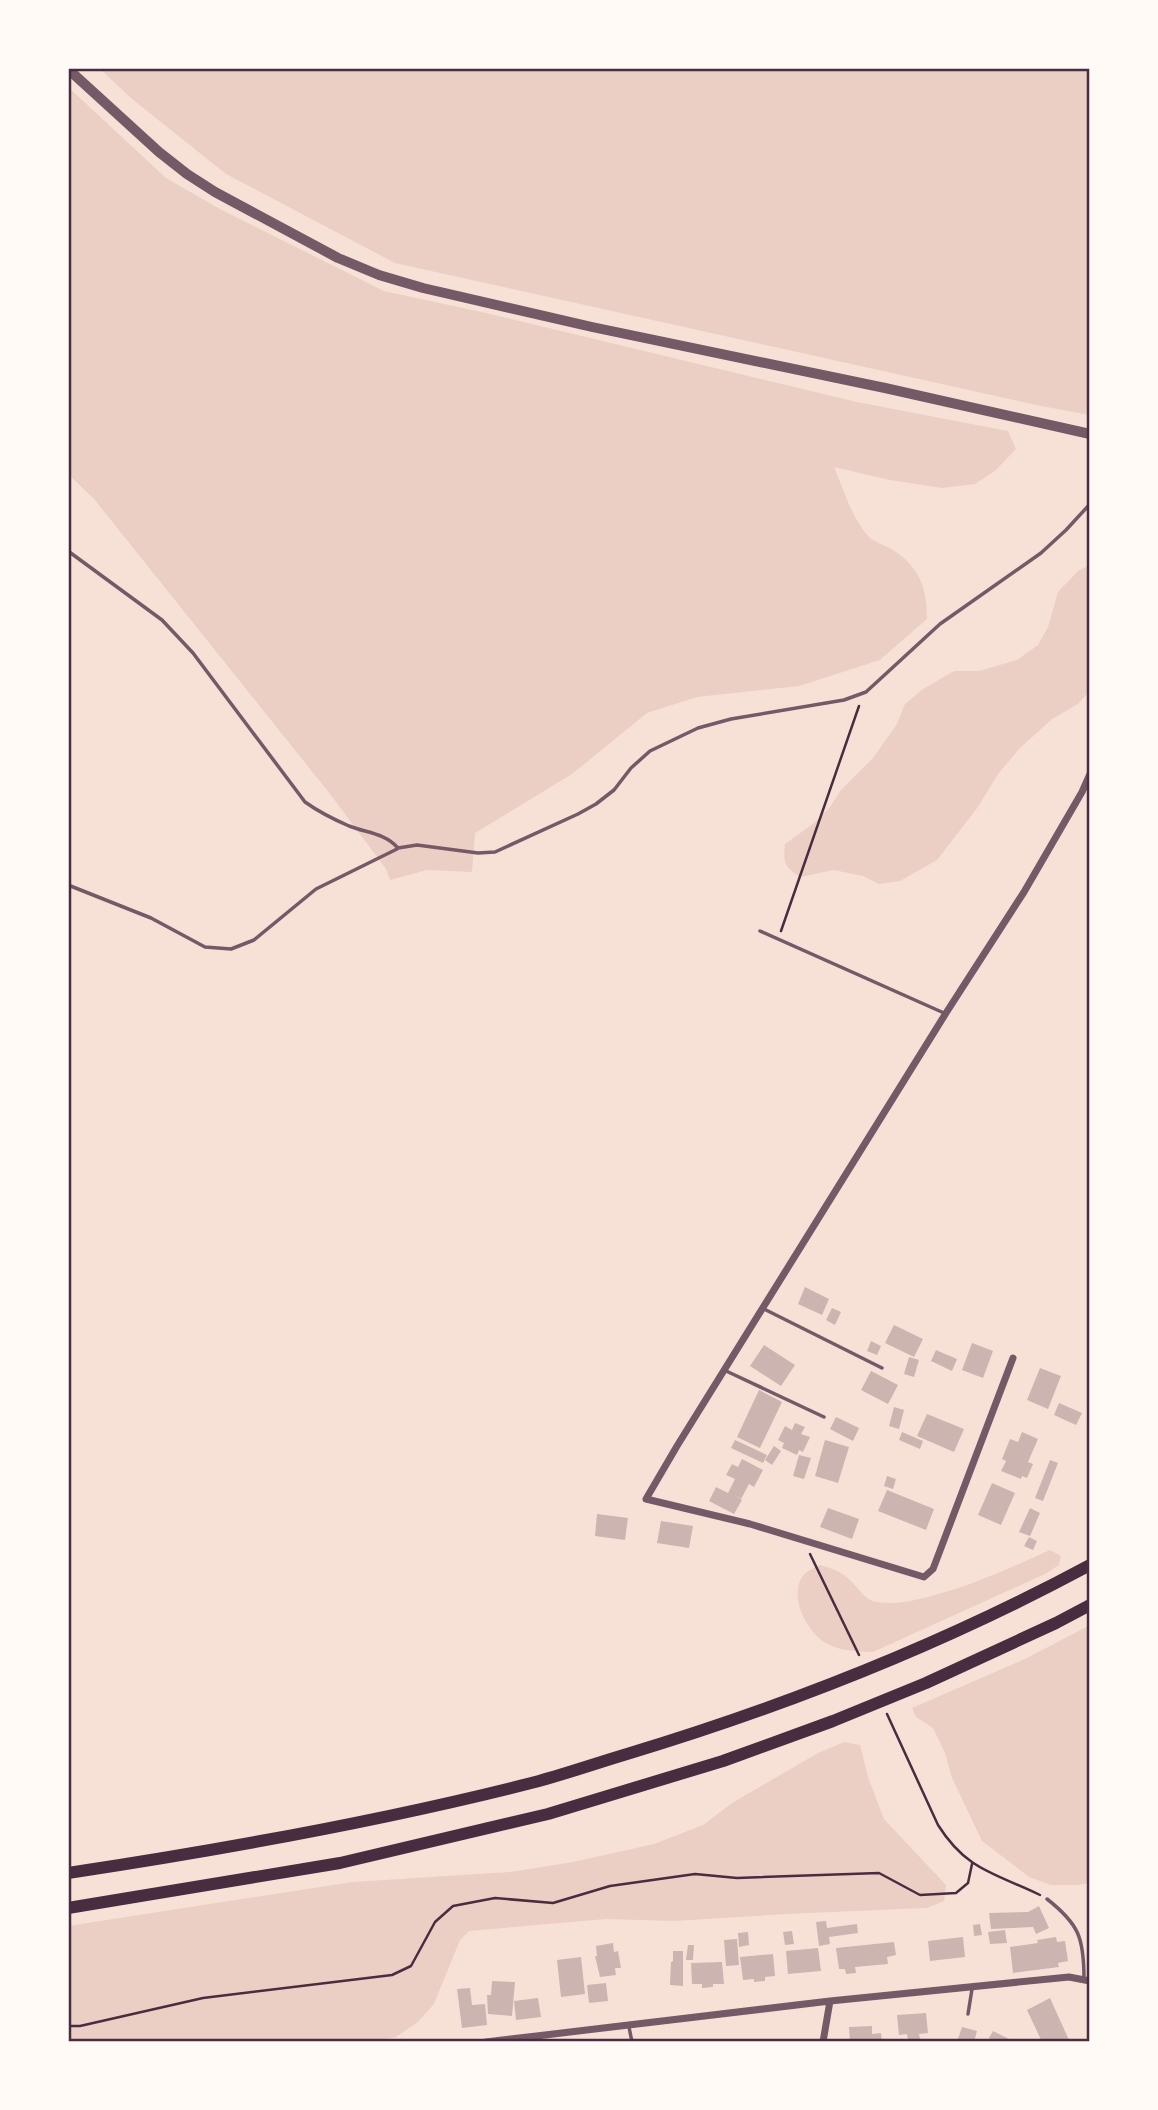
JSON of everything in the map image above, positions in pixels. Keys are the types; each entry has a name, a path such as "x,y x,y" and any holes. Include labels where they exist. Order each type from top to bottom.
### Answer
{"highway":[{"path":"68,1873 337,1827 540,1781 710,1729 813,1691 919,1647 1037,1593 1090,1565"},
{"path":"68,1908 340,1863 561,1810 723,1761 833,1721 938,1677 1090,1605"}],"street":[{"path":"68,69 187,174 215,192 338,258 379,275 423,288 592,327 1090,434"},
{"path":"1013,1358 933,1569 924,1577 750,1524 646,1499 762,1308 1024,892 1090,774"},
{"path":"486,2042 972,1986 1069,1977 1087,1980"},
{"path":"823,2042 830,2001"}],"lane":[{"path":"68,885 151,918 205,947 231,949 254,940 316,889 398,848 417,845 478,853 495,852 596,804 614,790 631,768 650,751 698,728 731,719 844,700 863,693 940,624 1041,552 1090,504"},
{"path":"68,551 162,620 193,653 305,802 323,815 390,839 398,848"},
{"path":"1082,792 1090,797"},
{"path":"761,931 946,1013"},
{"path":"762,1308 882,1368"},
{"path":"724,1370 824,1417"},
{"path":"1047,1899 1073,1923 1081,1939 1087,1980"},
{"path":"968,2014 972,1986"},
{"path":"629,2025 632,2042"}],"path":[{"path":"779,939 863,693"},
{"path":"810,1544 810,1555 859,1655"},
{"path":"887,1714 937,1825 948,1842 972,1864 1047,1899"},
{"path":"68,2026 80,2026 203,1998 392,1975 411,1966 435,1922 453,1906 495,1898 554,1903 610,1886 695,1874 737,1878 879,1873 920,1895 956,1893 968,1883 972,1864"}],"shaded area":[{"path":"99,68 1090,68 1090,415 395,263 226,174 132,99"},
{"path":"68,87 166,178 220,209 384,291 857,402 1008,431 1016,449 995,471 975,484 942,488 834,467 862,529 868,536 905,559 917,573 924,590 927,619 880,660 799,686 697,697 647,713 572,774 475,833 472,872 427,870 390,880 386,869 330,794 94,499 68,474"},
{"path":"1090,565 1090,691 1078,704 1052,719 1020,748 998,774 978,807 937,860 900,881 879,884 863,876 834,870 800,877 791,870 785,860 785,844 814,823 830,807 841,790 873,758 897,724 905,704 923,689 954,671 979,671 1017,660 1038,645 1048,627 1058,592 1078,571"},
{"path":"1050,1550 1061,1556 1059,1565 1045,1574 873,1652 843,1650 826,1643 812,1631 799,1604 802,1577 820,1565 842,1574 872,1601 884,1603 914,1600 965,1586"},
{"path":"1090,1625 1090,1883 1051,1885 1029,1877 982,1841 952,1778 945,1753 933,1728 916,1717 912,1708 1025,1659"},
{"path":"844,1742 860,1745 868,1777 884,1819 946,1885 944,1901 927,1908 674,1921 606,1919 469,1931 460,1940 434,2004 418,2022 396,2037 370,2042 68,2042 68,1926 352,1882 510,1872 573,1862 654,1844 703,1825 732,1803 818,1753"}],"building":[{"path":"805,1287 829,1299 822,1315 798,1304"},
{"path":"832,1308 841,1312 835,1325 826,1320"},
{"path":"894,1325 923,1339 914,1357 885,1343"},
{"path":"871,1341 881,1346 877,1355 867,1351"},
{"path":"972,1343 993,1351 983,1378 962,1370"},
{"path":"764,1345 795,1365 781,1386 750,1366"},
{"path":"936,1350 957,1359 952,1371 931,1361"},
{"path":"909,1357 919,1360 914,1377 904,1374"},
{"path":"1040,1368 1061,1376 1048,1409 1027,1400"},
{"path":"871,1371 898,1385 888,1404 861,1390"},
{"path":"759,1390 782,1402 760,1448 737,1437"},
{"path":"1059,1403 1082,1413 1076,1425 1054,1415"},
{"path":"894,1407 904,1410 899,1429 889,1426"},
{"path":"927,1414 964,1429 954,1452 917,1436"},
{"path":"836,1417 859,1428 853,1441 830,1429"},
{"path":"795,1423 805,1427 801,1434 810,1437 803,1452 799,1450 797,1455 782,1448 784,1443 778,1440 785,1426 792,1430"},
{"path":"902,1432 923,1441 920,1449 899,1440"},
{"path":"1022,1432 1038,1439 1028,1462 1033,1464 1027,1478 1022,1476 1021,1479 1001,1471 1006,1461 1002,1459 1010,1439 1018,1442"},
{"path":"735,1440 767,1455 763,1463 731,1448"},
{"path":"825,1440 849,1447 838,1483 815,1476"},
{"path":"774,1446 781,1451 772,1465 765,1460"},
{"path":"799,1455 811,1458 804,1479 793,1476"},
{"path":"742,1459 763,1470 754,1487 749,1484 741,1499 734,1495 742,1500 734,1514 709,1501 716,1487 728,1493 735,1479 726,1475 732,1464 738,1467"},
{"path":"1050,1460 1058,1463 1043,1501 1035,1498"},
{"path":"887,1476 896,1479 893,1489 884,1486"},
{"path":"992,1483 1015,1493 1001,1525 978,1515"},
{"path":"887,1490 934,1509 926,1530 878,1511"},
{"path":"828,1508 859,1519 852,1539 820,1527"},
{"path":"1030,1508 1040,1513 1030,1536 1019,1532"},
{"path":"597,1514 628,1518 625,1540 595,1536"},
{"path":"661,1521 693,1526 689,1548 657,1543"},
{"path":"1029,1537 1037,1541 1033,1550 1024,1546"},
{"path":"1039,1906 1049,1928 1036,1934 1033,1927 991,1929 989,1913 1028,1912"},
{"path":"826,1921 827,1928 857,1924 858,1933 829,1937 830,1944 819,1946 816,1922"},
{"path":"980,1924 982,1935 974,1936 973,1925"},
{"path":"1005,1930 1007,1943 990,1944 988,1932"},
{"path":"792,1931 794,1944 785,1945 783,1932"},
{"path":"748,1932 749,1945 739,1947 738,1933"},
{"path":"963,1937 965,1957 930,1961 928,1941"},
{"path":"1056,1937 1057,1942 1065,1941 1068,1961 1058,1963 1059,1967 1013,1973 1010,1947"},
{"path":"737,1939 739,1965 726,1966 724,1940"},
{"path":"894,1942 896,1955 887,1957 888,1964 855,1967 856,1973 846,1974 845,1969 839,1969 836,1948"},
{"path":"613,1943 614,1952 618,1951 621,1968 615,1968 616,1975 600,1977 595,1956 596,1946"},
{"path":"688,1945 694,1945 693,1960 686,1960"},
{"path":"818,1948 821,1971 788,1974 786,1951"},
{"path":"673,1951 683,1951 683,1986 670,1985"},
{"path":"773,1954 775,1976 765,1977 765,1981 743,1980 740,1957"},
{"path":"581,1957 585,1994 561,1997 557,1960"},
{"path":"722,1962 724,1984 702,1988 702,1984 692,1984 691,1963"},
{"path":"492,1981 515,1982 512,2016 488,2014 487,1995 491,1995"},
{"path":"606,1983 608,2001 589,2003 587,1985"},
{"path":"470,1988 472,2005 485,2004 487,2025 462,2028 457,1989"},
{"path":"538,1998 541,2017 516,2020 514,2001"},
{"path":"1050,1998 1069,2040 1065,2042 1042,2042 1027,2010"},
{"path":"926,2013 928,2033 919,2034 920,2039 908,2040 907,2034 899,2035 897,2015"},
{"path":"872,2026 872,2034 881,2033 882,2042 850,2042 849,2027"},
{"path":"962,2027 977,2031 974,2042 957,2042"},
{"path":"993,2031 1009,2039 1008,2042 997,2042 989,2038"}]}
